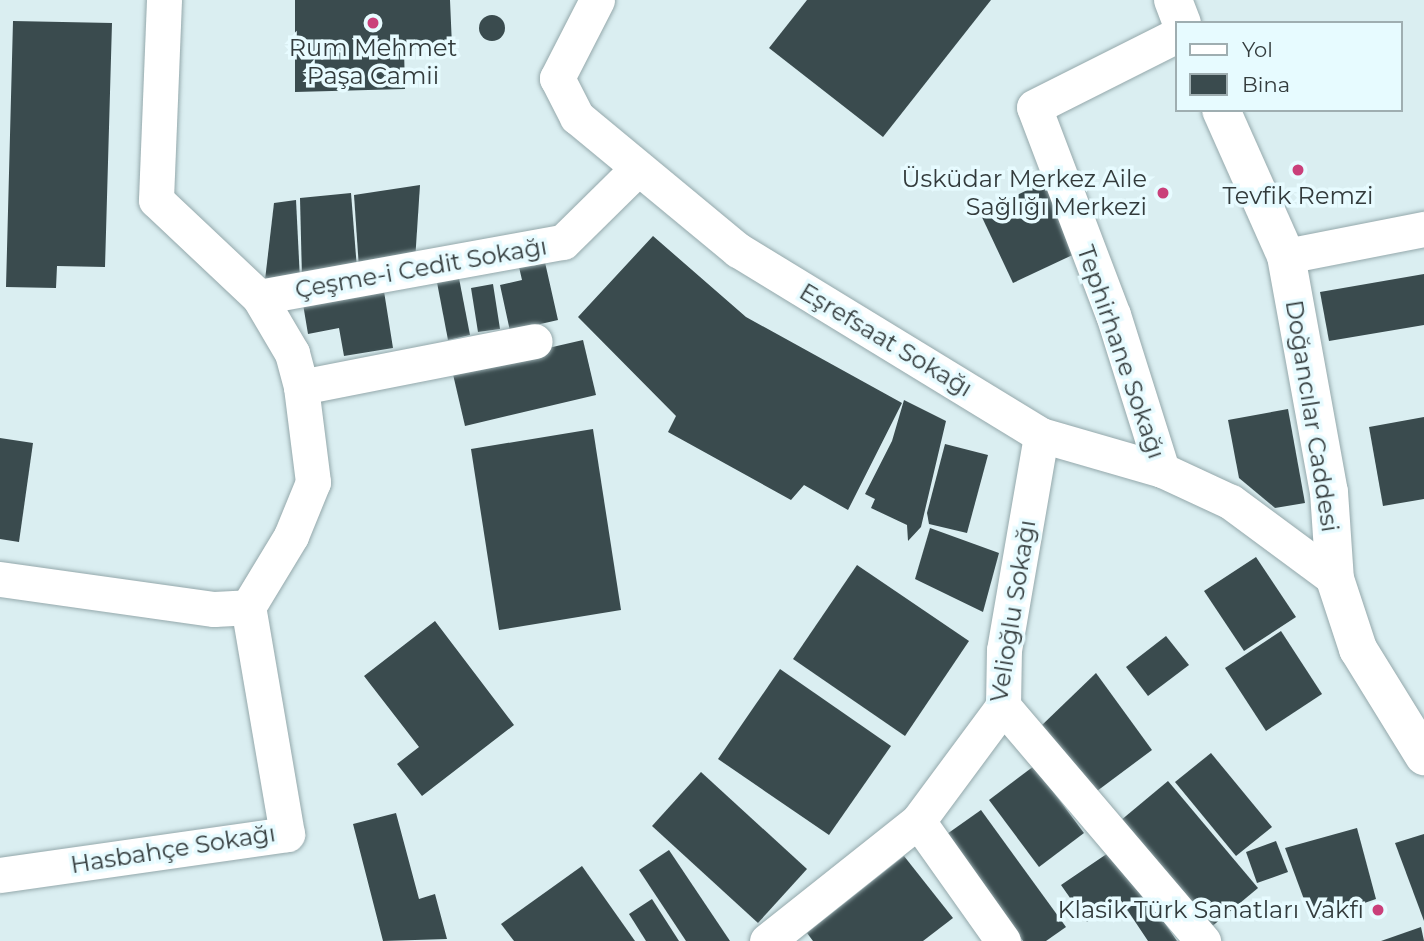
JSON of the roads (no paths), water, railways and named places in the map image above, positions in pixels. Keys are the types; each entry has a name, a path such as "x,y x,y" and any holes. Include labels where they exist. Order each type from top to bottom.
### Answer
{"street":[{"path":"0,579 214,609 248,607 291,536 313,482 301,387 292,353 259,297 156,200 164,0"},
{"name":"Eşrefsaat Sokağı","path":"597,0 557,78 577,117 738,250 1041,435 1162,470 1231,502 1335,579"},
{"path":"1173,0 1181,21"},
{"name":"Tephirhane Sokağı","path":"1162,470 1113,315 1034,107 1176,36"},
{"name":"Doğancılar Caddesi","path":"1222,112 1286,256 1329,492 1335,579 1358,649 1424,756"},
{"name":"Çeşme-i Cedit Sokağı","path":"259,297 563,242 638,168"},
{"path":"1286,256 1424,229"},
{"path":"301,387 535,341"},
{"name":"Velioğlu Sokağı","path":"767,941 918,821 1003,706 1004,650 1041,435"},
{"name":"Hasbahçe Sokağı","path":"0,874 287,834 248,607"},
{"path":"1003,706 1203,941"},
{"path":"918,821 1003,941"}],"place":[{"name":"Rum Mehmet Paşa Camii","path":"373,23"},
{"name":"Tevfik Remzi","path":"1298,170"},
{"name":"Üsküdar Merkez Aile Sağlığı Merkezi","path":"1163,193"},
{"name":"Klasik Türk Sanatları Vakfı","path":"1378,910"}]}
